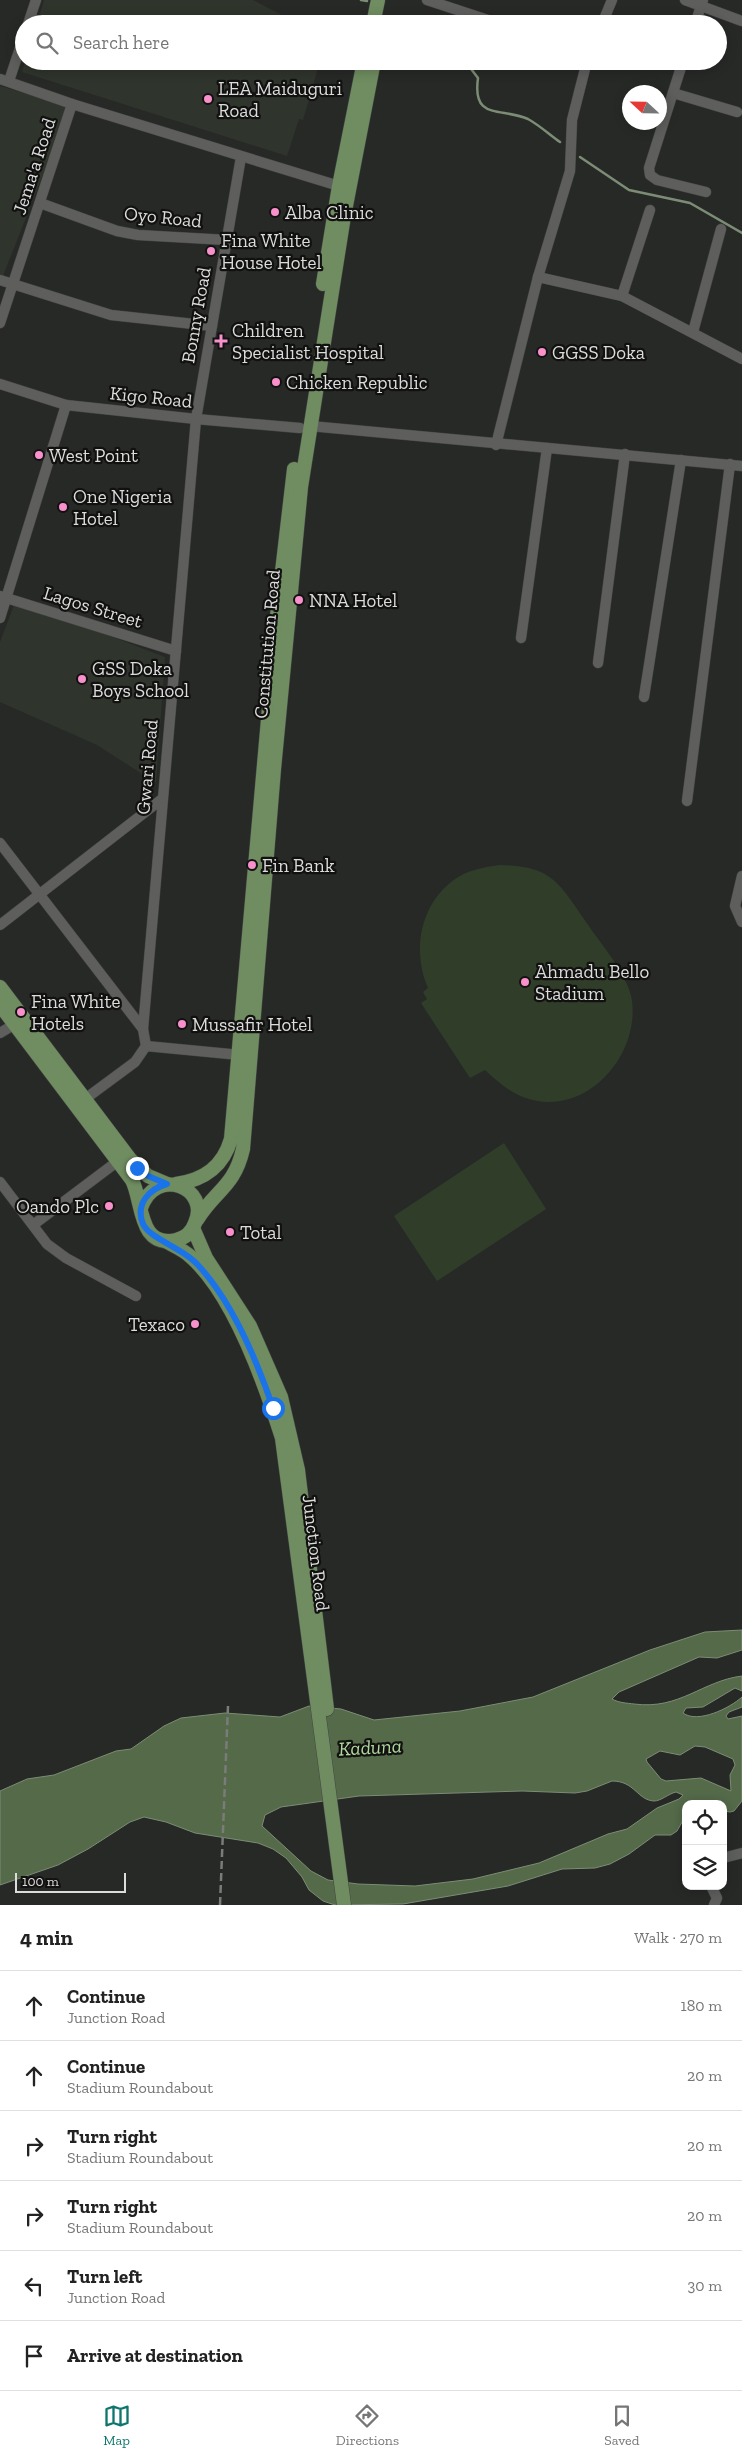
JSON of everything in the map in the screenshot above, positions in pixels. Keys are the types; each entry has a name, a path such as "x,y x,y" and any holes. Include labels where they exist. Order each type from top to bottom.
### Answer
{"main road":[{"path":"379,15 382,1"},
{"name":"Constitution Road","path":"171,1184 186,1183 207,1174 223,1160 228,1151 233,1128 301,487 305,427 339,186 362,70"},
{"name":"Constitution Road","path":"305,427 372,70"},
{"name":"Constitution Road","path":"195,1224 206,1206 232,1180 240,1163 243,1149 261,871"},
{"path":"0,987 137,1168 148,1176 184,1188 196,1202 195,1224 181,1238 165,1241 149,1232 141,1216 136,1188 118,1161 0,1005"},
{"path":"141,1208 150,1191 171,1184"},
{"name":"Junction Road","path":"195,1224 206,1258 250,1326 282,1397 298,1470 318,1677 344,1905"},
{"name":"Junction Road","path":"165,1241 190,1256 211,1281 244,1338 261,1373 282,1438 353,1905"}],"street":[{"path":"31,15 35,0"},
{"path":"427,0 473,15"},
{"path":"606,15 612,0"},
{"path":"685,0 701,4 742,21"},
{"path":"15,56 4,80 72,104 241,158 339,186"},
{"path":"496,445 538,276 570,171 572,120 585,70"},
{"path":"680,70 649,168 650,175 657,180 706,192"},
{"path":"673,93 737,112"},
{"name":"Jema'a Road","path":"0,323 72,104"},
{"name":"Bonny Road","path":"196,420 241,158"},
{"name":"Oyo Road","path":"40,203 117,231 138,235 227,240"},
{"path":"622,296 650,210"},
{"path":"693,332 721,229"},
{"path":"538,276 622,296 742,359"},
{"path":"0,280 111,315 212,326"},
{"name":"Kigo Road","path":"0,384 66,405 196,420 305,427 496,445 625,454 742,466"},
{"path":"0,618 3,597 66,405"},
{"name":"Gwari Road","path":"146,1046 143,1029 196,420"},
{"path":"522,638 547,448"},
{"path":"598,663 625,454"},
{"path":"644,697 681,460"},
{"path":"687,801 730,464"},
{"name":"Lagos Street","path":"3,597 176,651"},
{"path":"0,925 162,799"},
{"name":"Gwari Road","path":"0,843 143,1029"},
{"path":"742,876 734,906 742,922"},
{"path":"0,1033 15,1024"},
{"path":"85,1098 135,1062 146,1046 240,1055"},
{"path":"34,1225 118,1161"},
{"path":"0,1182 47,1244 66,1258 136,1296"},
{"path":"727,1857 742,1853"},
{"path":"712,1890 717,1898 714,1905"}],"shaded area":[{"path":"44,0 253,0 282,15 40,15"},
{"name":"LEA Maiduguri Road","path":"23,70 317,70 303,120 299,119 287,156 22,72"},
{"path":"0,86 70,106 3,276 0,275"},
{"name":"GSS Doka Boys School","path":"16,600 165,657 156,783 97,745 0,702 0,642"},
{"name":"Ahmadu Bello Stadium","path":"500,865 532,869 543,873 561,887 613,960 630,991 632,1022 627,1042 618,1061 605,1077 589,1090 571,1099 550,1102 522,1097 500,1083 485,1070 470,1078 421,1003 427,999 423,992 428,988 420,957 420,941 428,911 436,898 460,876 475,870"},
{"path":"504,1143 546,1209 437,1281 394,1216"}],"water":[{"name":"Kaduna","path":"742,1630 742,1650 717,1658 699,1657 619,1692 612,1699 634,1704 650,1705 665,1703 715,1683 742,1676 742,1691 735,1688 703,1707 686,1708 683,1713 689,1716 705,1716 730,1706 742,1697 742,1707 729,1712 726,1716 728,1719 742,1716 742,1801 734,1811 730,1812 727,1812 727,1800 682,1800 682,1822 677,1831 671,1835 655,1835 629,1854 610,1864 595,1868 562,1869 508,1886 403,1904 335,1905 323,1901 309,1890 302,1877 286,1858 273,1849 258,1843 195,1833 166,1822 144,1817 130,1822 88,1849 58,1865 0,1885 0,1791 27,1779 54,1775 116,1751 131,1749 164,1726 181,1718 225,1713 280,1717 309,1706 341,1709 374,1720 460,1711 533,1697 650,1650 705,1632","holes":["695,1746 705,1747 733,1759 735,1765 730,1775 731,1791 701,1778 666,1781 661,1779 646,1759 660,1751 680,1755","612,1781 631,1787 648,1800 659,1800 676,1792 683,1795 679,1799 657,1808 627,1829 608,1834 539,1863 473,1879 415,1886 358,1884 328,1880 311,1871 262,1826 265,1815 281,1807 359,1796 522,1791 575,1793 587,1791"]}],"waterway":[{"path":"361,0 367,1"},
{"path":"472,70 478,78 477,92 479,101 484,107 528,119 560,142"},
{"path":"580,157 629,190 690,203 742,233"}],"railway":[{"path":"220,1905 228,1706"}],"place":[{"name":"LEA Maiduguri Road","path":"208,99"},
{"name":"Alba Clinic","path":"275,212"},
{"name":"Fina White House Hotel","path":"211,251"},
{"name":"Children Specialist Hospital","path":"221,341"},
{"name":"GGSS Doka","path":"542,352"},
{"name":"Chicken Republic","path":"276,382"},
{"name":"West Point","path":"39,455"},
{"name":"One Nigeria Hotel","path":"63,507"},
{"name":"NNA Hotel","path":"299,600"},
{"name":"GSS Doka Boys School","path":"82,679"},
{"name":"Fin Bank","path":"252,865"},
{"name":"Ahmadu Bello Stadium","path":"525,982"},
{"name":"Fina White Hotels","path":"21,1012"},
{"name":"Mussafir Hotel","path":"182,1024"},
{"name":"Oando Plc","path":"109,1206"},
{"name":"Total","path":"230,1232"},
{"name":"Texaco","path":"195,1324"}],"route":[{"path":"137,1168 154,1180 167,1184 158,1186 150,1191 144,1199 141,1216 144,1225 156,1238 165,1241 190,1256 211,1281 226,1304 261,1373 273,1408"}]}
